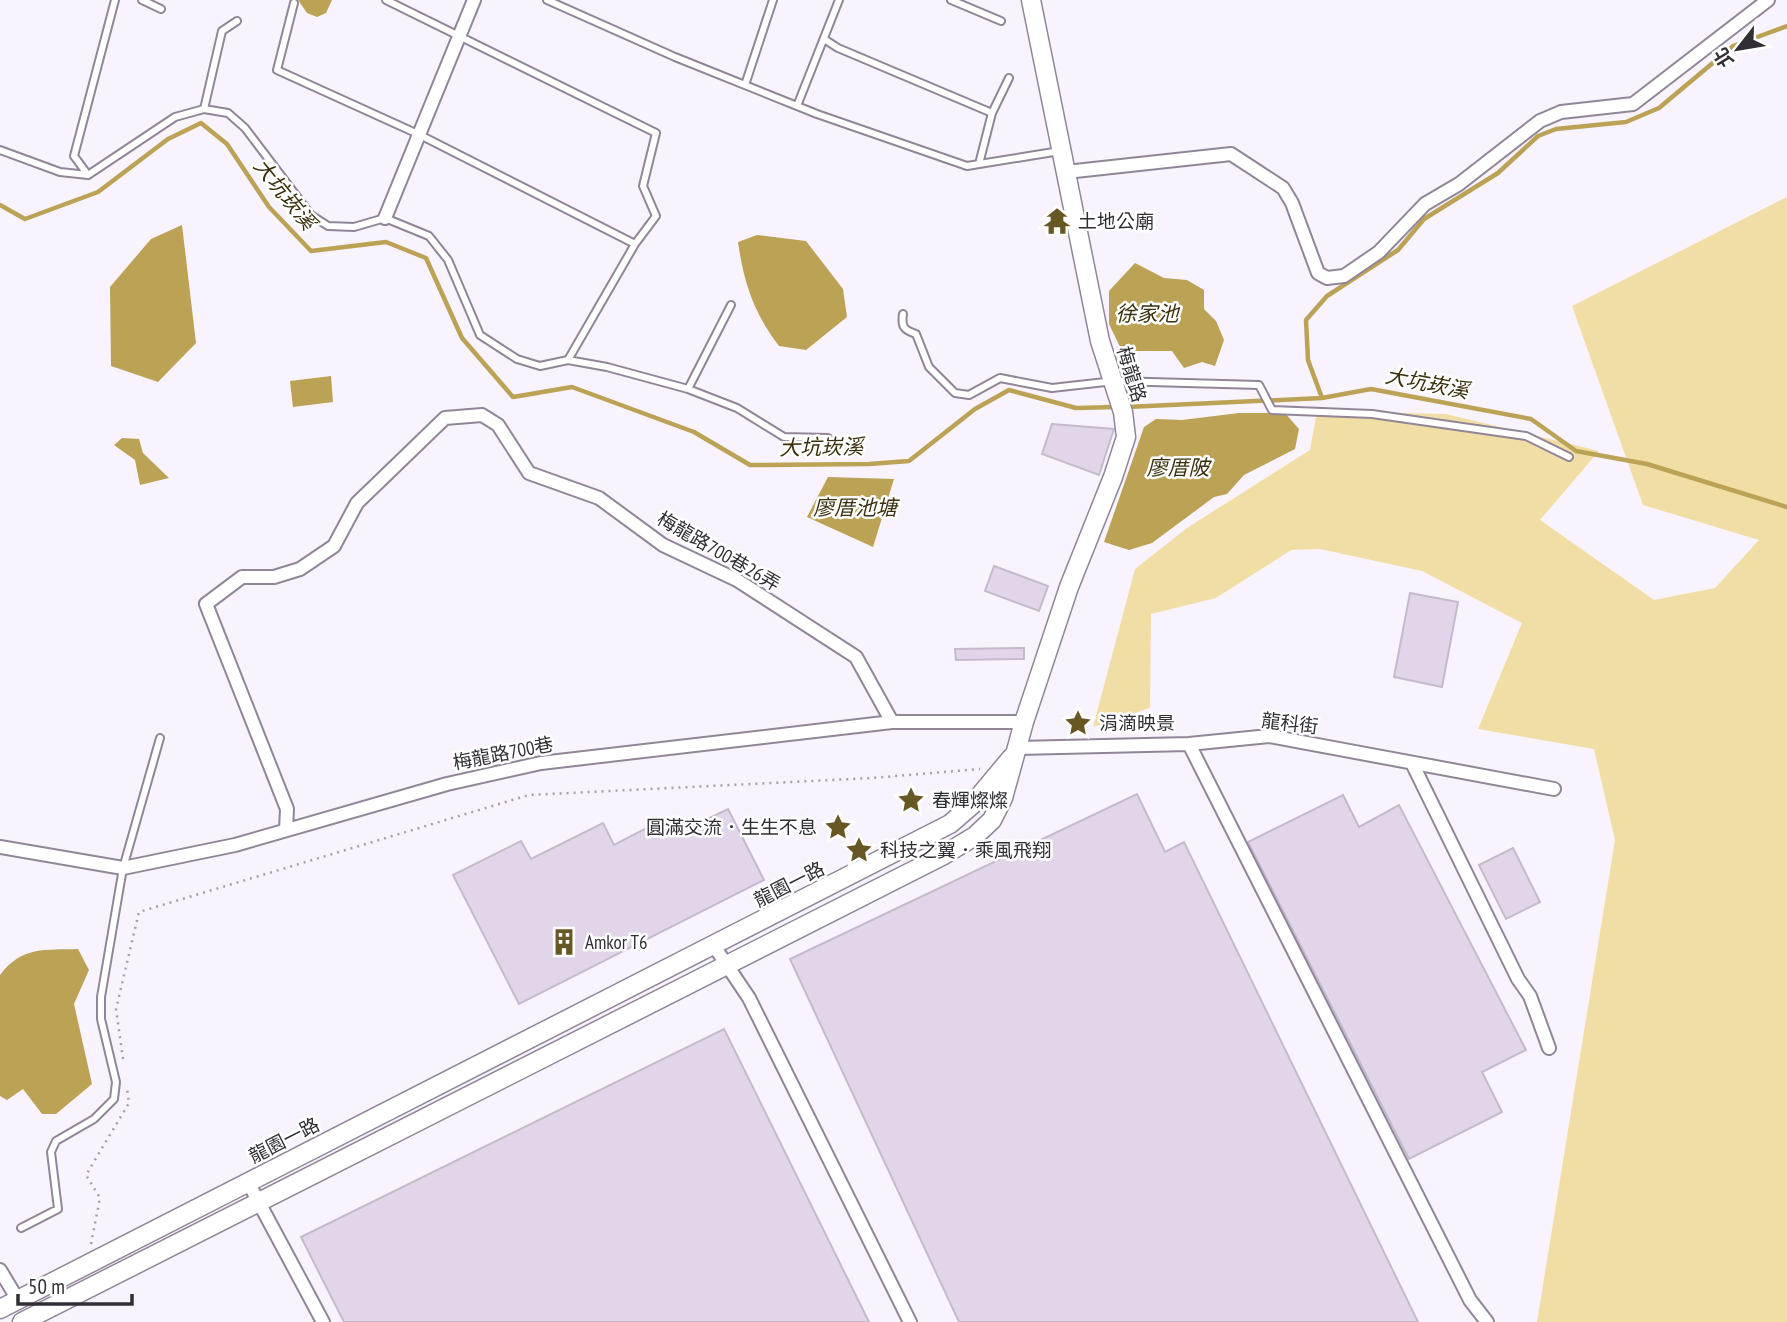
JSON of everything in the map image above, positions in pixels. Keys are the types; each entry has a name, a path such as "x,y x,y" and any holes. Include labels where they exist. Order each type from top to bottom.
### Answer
{"street":[{"path":"385,218 474,0"},
{"name":"梅龍路","path":"1018,748 1024,722 1069,587 1126,437 1118,397 1100,341 1031,0"},
{"path":"1066,172 1231,154 1283,188 1292,203 1318,273 1327,278 1344,276 1379,252 1425,204 1459,184 1540,121 1562,112 1633,104 1768,0"},
{"name":"梅龍路700巷26弄","path":"286,830 287,809 206,604 242,577 274,578 300,569 334,546 357,503 445,418 482,415 498,425 529,473 599,498 663,545 737,580 856,657 892,722"},
{"name":"梅龍路700巷","path":"0,846 123,868 235,845 447,784 541,763 892,722 1024,722"},
{"name":"龍科街","path":"1018,748 1189,744 1269,736 1554,789"},
{"path":"1189,744 1470,1300 1488,1322"},
{"path":"22,1322 975,836 992,820 1003,798 1018,748"},
{"name":"龍園一路","path":"0,1309 950,824 972,805 1018,748"},
{"path":"1412,763 1518,979 1530,996 1549,1048"},
{"path":"714,946 724,965 750,998 910,1322"},
{"path":"248,1182 261,1200 323,1322"},
{"path":"0,1270 18,1300"}],"lane":[{"path":"88,175 74,156 115,0"},
{"path":"142,0 161,9"},
{"path":"386,0 656,132 643,186 656,216 635,244 568,360"},
{"path":"745,85 773,0"},
{"path":"797,106 839,0"},
{"path":"951,0 1001,21"},
{"path":"551,1 797,106 967,166 1062,151"},
{"path":"294,3 277,70 418,134 635,244"},
{"path":"204,108 222,31 237,21"},
{"path":"824,39 838,48 992,113"},
{"path":"979,164 992,113 1009,78"},
{"path":"0,150 61,172 88,175 175,117 204,108 228,113 245,128 312,215 328,226 354,227 385,218 429,236 439,245 480,335 517,359 540,366 568,360 688,389 737,408 784,437 828,438"},
{"path":"688,389 731,305"},
{"path":"903,314 902,325 905,330 916,334 929,366 955,393 969,395 1000,379 1118,397 1259,385 1272,410 1372,414 1527,436 1569,457"},
{"path":"21,1228 58,1209 51,1152 56,1141 94,1119 114,1100 116,1082 101,1019 101,997 123,868 160,738"}],"path":[{"path":"123,1063 116,1009 139,912 529,795 872,778 1003,767"},
{"path":"87,1265 100,1198 86,1175 129,1103 125,1076"}],"shaded area":[{"path":"1787,197 1787,1322 1537,1322 1615,840 1594,749 1478,729 1522,623 1422,571 1320,549 1291,550 1216,598 1151,614 1150,708 1093,727 1135,569 1187,528 1310,450 1317,411 1446,414 1599,451 1540,520 1654,600 1715,588 1759,540 1643,505 1572,306"}],"water":[{"path":"298,0 332,0 326,13 317,17 307,13"},
{"path":"182,225 196,343 158,382 111,366 110,287 151,239"},
{"path":"757,235 806,241 843,289 847,317 806,350 779,346 751,297 738,242"},
{"name":"徐家池","path":"1135,263 1164,278 1187,280 1204,290 1204,309 1216,321 1224,340 1215,366 1202,362 1184,368 1172,351 1122,351 1109,324 1109,291"},
{"path":"331,376 333,402 293,407 290,381"},
{"name":"廖厝陂","path":"1239,413 1285,413 1299,429 1295,449 1244,475 1227,494 1214,497 1152,543 1129,550 1104,542 1144,427 1156,419 1182,420"},
{"path":"122,438 139,439 143,453 169,478 140,485 135,460 114,445"},
{"name":"廖厝池塘","path":"828,477 894,479 873,547 807,517"},
{"path":"78,949 89,970 74,1004 92,1084 56,1114 42,1114 23,1089 7,1100 0,1096 0,975 26,954 45,950"}],"building":[{"path":"1052,424 1114,429 1099,475 1042,454"},
{"path":"994,566 1048,586 1039,611 985,591"},
{"path":"1410,593 1458,602 1442,687 1394,677"},
{"path":"1024,648 1024,659 956,660 955,649"},
{"path":"1137,794 1165,852 1184,842 1418,1322 959,1322 790,959"},
{"path":"1343,795 1359,827 1399,805 1526,1050 1482,1072 1502,1112 1409,1159 1248,842"},
{"name":"Amkor T6","path":"728,809 764,880 519,1004 453,875 521,841 531,859 603,823 614,845 660,821 665,831 686,821 689,828"},
{"path":"1513,848 1540,902 1506,919 1479,865"},
{"path":"724,1029 869,1322 344,1322 301,1237"}],"waterway":[{"path":"1322,398 1308,360 1306,320 1327,296 1398,250 1424,219 1498,173 1538,136 1556,129 1626,122 1659,108 1733,46 1787,26"},
{"name":"大坑崁溪","path":"0,205 25,219 98,192 168,139 201,123 227,144 269,207 311,251 386,242 426,258 462,338 513,397 572,387 694,432 750,465 909,461 975,409 1009,390 1076,408 1115,407"},
{"name":"大坑崁溪","path":"1127,407 1322,398 1371,389 1531,419 1576,451 1647,464 1787,507"}],"place":[{"name":"土地公廟","path":"1057,221"},
{"name":"涓滴映景","path":"1078,723"},
{"name":"春輝燦燦","path":"911,800"},
{"name":"圓滿交流．生生不息","path":"838,827"},
{"name":"科技之翼．乘風飛翔","path":"859,850"},
{"name":"Amkor T6","path":"564,942"}]}
